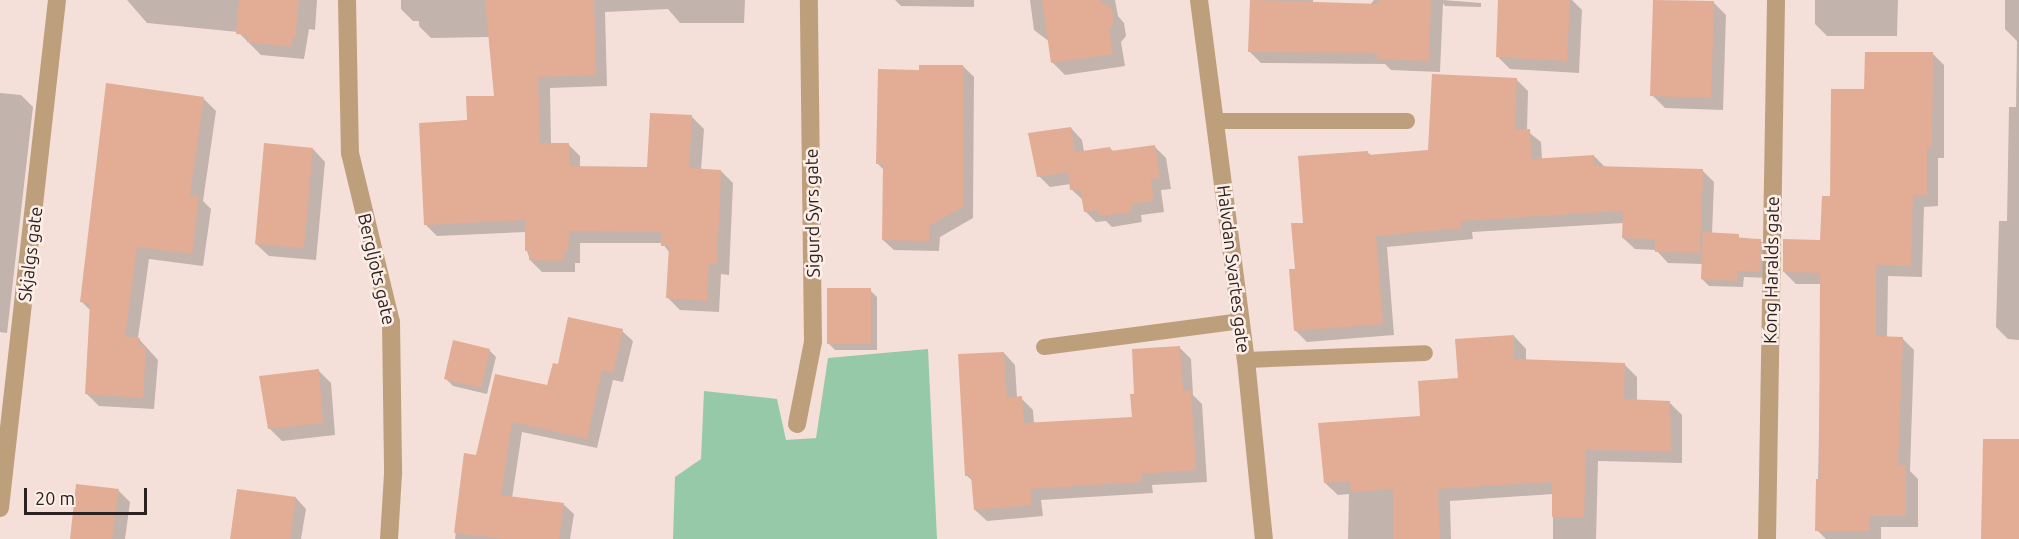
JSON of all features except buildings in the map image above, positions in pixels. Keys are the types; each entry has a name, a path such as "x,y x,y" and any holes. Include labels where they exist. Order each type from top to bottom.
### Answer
{"street":[{"name":"Skjalgs gate","path":"0,508 4,435 57,0"},
{"name":"Bergljots gate","path":"347,0 350,153 391,322 393,474 390,539"},
{"name":"Sigurd Syrs gate","path":"798,424 813,342 809,0"},
{"name":"Halvdan Svartes gate","path":"1199,0 1246,360 1264,539"},
{"name":"Kong Haralds gate","path":"1767,539 1776,0"}],"lane":[{"path":"1216,121 1407,121"},
{"path":"1044,347 1241,321"},
{"path":"1246,360 1425,353"}],"green space":[{"path":"928,349 937,539 673,539 675,477 701,459 704,391 777,399 786,440 816,438 828,358"}]}
